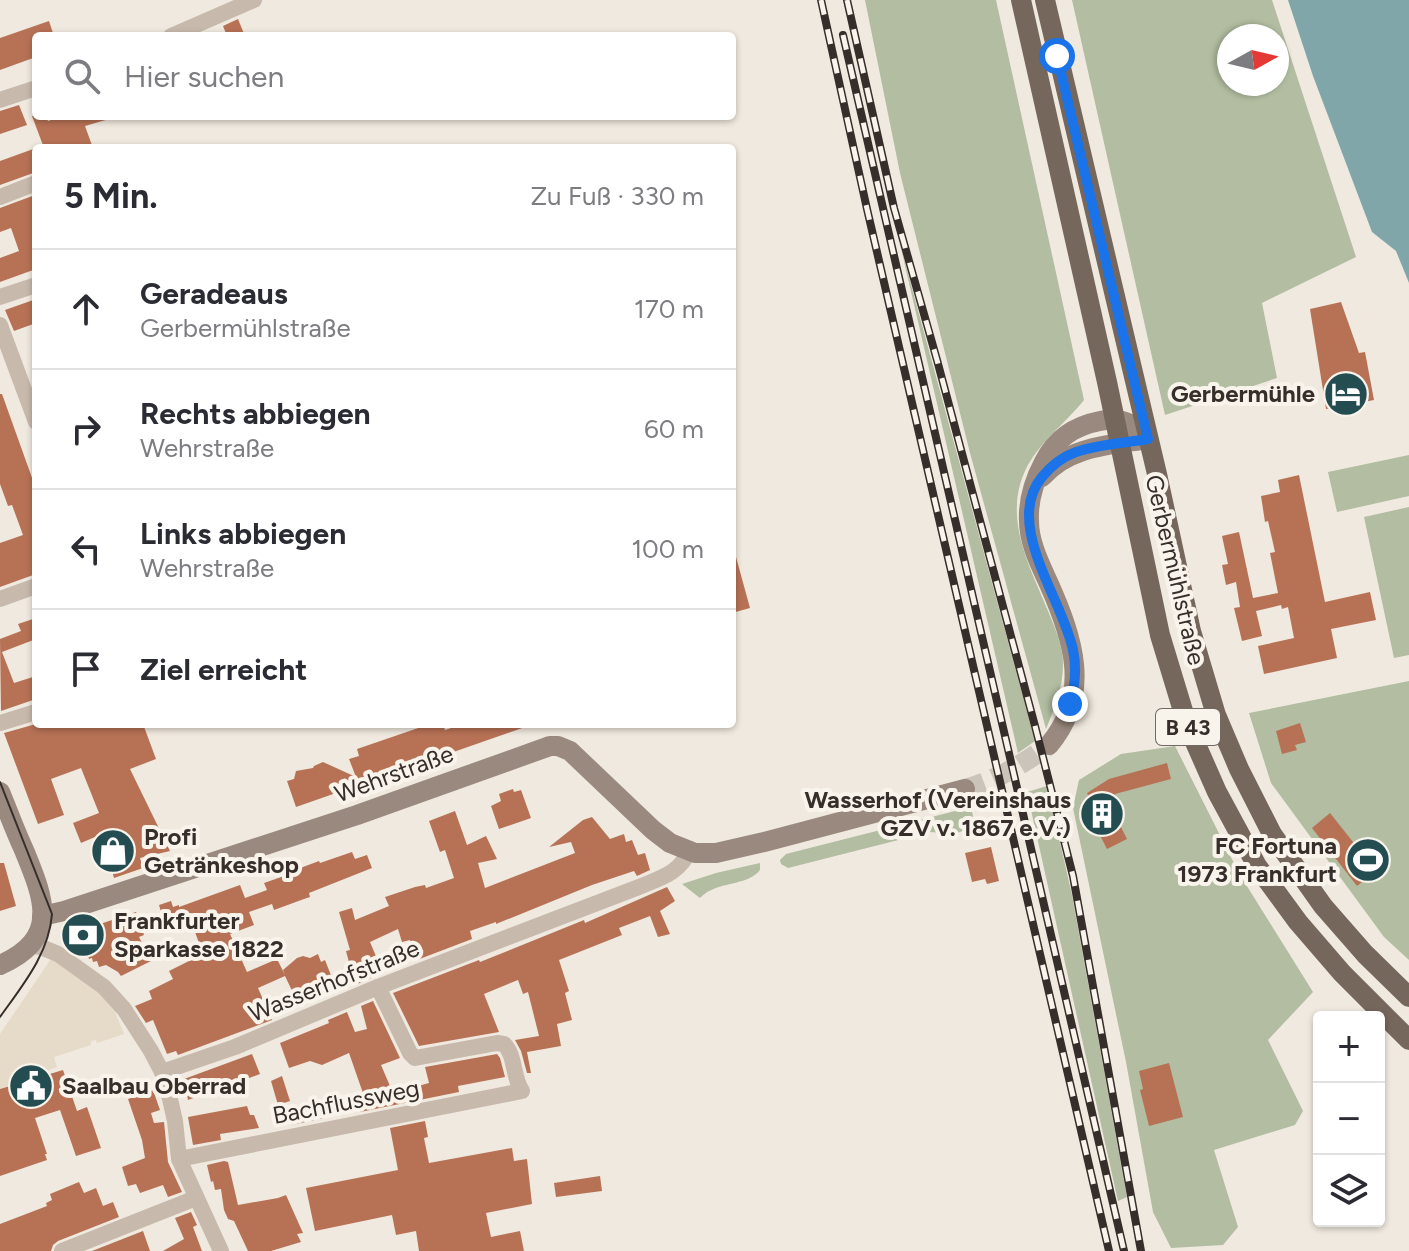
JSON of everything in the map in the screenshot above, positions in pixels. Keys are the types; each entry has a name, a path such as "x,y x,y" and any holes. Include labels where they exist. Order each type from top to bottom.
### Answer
{"main road":[{"name":"Gerbermühlstraße","path":"1021,0 1164,649 1187,724 1217,792 1257,866 1298,922 1342,973 1409,1040"},
{"name":"Gerbermühlstraße","path":"1045,0 1196,650 1216,715 1272,834 1323,906 1365,954 1409,997"}],"street":[{"path":"180,32 254,0"},
{"path":"0,100 32,89"},
{"path":"0,197 32,185"},
{"path":"0,297 32,286"},
{"path":"0,325 32,411"},
{"path":"1049,745 1062,726 1070,704 1075,665 1066,624 1030,534 1028,519 1034,487 1054,444 1084,425 1115,419 1132,424 1148,439"},
{"path":"1034,487 1045,473 1078,451 1148,439"},
{"path":"0,599 32,587"},
{"path":"0,723 32,713"},
{"name":"Wehrstraße","path":"42,916 357,815 550,746 570,751 653,830 670,843 689,851"},
{"path":"689,851 716,853 965,789"},
{"path":"0,792 42,899 39,934 19,956 0,965"},
{"name":"Wasserhofstraße","path":"162,1072 235,1047 378,987 651,882 678,869 689,851"},
{"path":"30,946 58,954 104,987 124,1009 162,1072 175,1121 179,1159 221,1251"},
{"name":"Bachflussweg","path":"179,1159 522,1091 511,1052 504,1044 415,1058 378,987"},
{"path":"62,1251 196,1198"}],"green space":[{"path":"865,0 996,0 1084,400 1030,461 1019,489 1018,525 1022,542 1056,630 1063,657 1060,689 1046,729 970,453 900,173"},
{"path":"1072,0 1272,0 1280,24 1217,24 1217,96 1289,96 1289,52 1356,257 1262,303 1277,378 1165,415"},
{"path":"900,244 1035,741 1018,753"},
{"path":"1409,455 1409,496 1337,512 1328,472"},
{"path":"1409,507 1409,655 1394,658 1364,517"},
{"name":"FC Fortuna 1973 Frankfurt","path":"1409,681 1409,960 1384,937 1271,783 1249,713"},
{"path":"1175,746 1240,875 1313,992 1268,1040 1303,1111 1295,1125 1214,1150 1238,1227 1223,1245 1171,1248 1153,1212 1126,1062 1073,808 1079,780 1121,754"},
{"path":"1047,786 1072,895 1127,1197 1118,1201 1027,792"},
{"path":"971,807 973,816 970,823 965,830 955,834 930,832 788,868 781,864 780,860 786,854"},
{"path":"760,863 760,870 748,879 715,888 700,898 682,884 716,873"}],"shaded area":[{"path":"53,956 95,986 120,1010 115,1012 124,1034 97,1043 96,1040 91,1041 91,1045 54,1057 57,1067 0,1089 0,1034"}],"water":[{"path":"1288,0 1409,0 1409,283 1396,251 1372,232"}],"building":[{"path":"238,19 243,32 225,32 223,26"},
{"path":"49,21 53,32 32,32 32,58 0,70 0,38"},
{"path":"19,105 27,125 0,134 0,111"},
{"path":"34,120 106,120 85,126 92,144 42,144"},
{"path":"32,149 32,173 0,185 0,161"},
{"path":"32,196 32,270 0,282 0,258 19,251 11,228 0,232 0,208"},
{"path":"32,300 32,324 14,331 5,310"},
{"path":"1341,302 1359,353 1365,352 1374,400 1326,409 1310,309"},
{"path":"2,394 32,478 32,575 0,587 0,543 23,535 0,484"},
{"path":"1299,475 1325,602 1370,592 1376,620 1331,629 1337,658 1264,674 1258,646 1294,638 1288,607 1282,609 1281,605 1256,611 1262,636 1242,641 1234,608 1240,607 1236,582 1226,585 1222,565 1228,564 1222,536 1239,532 1253,598 1278,593 1270,553 1275,552 1268,521 1265,522 1261,496 1280,492 1278,480"},
{"path":"736,557 750,608 736,612"},
{"path":"32,619 32,641 2,652 14,683 32,677 32,700 1,711 0,639 21,631 18,624"},
{"path":"1300,723 1306,742 1295,745 1297,750 1282,754 1276,731"},
{"path":"32,725 32,728 144,728 156,759 130,769 170,851 140,858 143,868 114,878 102,834 81,843 73,823 99,813 81,768 51,779 64,815 38,824 4,733"},
{"path":"418,728 522,728 296,807 287,781 294,779 296,771 313,768 323,762 356,777 349,759 359,756 357,749"},
{"path":"1167,763 1171,779 1115,794 1120,804 1114,807 1127,839 1107,849 1088,812 1095,809 1087,793 1109,779"},
{"path":"513,789 514,792 521,790 531,818 499,829 491,806 501,801 499,794"},
{"path":"455,811 467,845 486,836 497,859 478,863 485,888 575,853 571,842 549,847 583,820 592,817 610,839 624,834 626,842 632,840 638,855 645,853 650,870 637,876 634,871 592,885 496,924 470,931 472,939 417,960 410,940 402,942 398,929 370,942 378,961 368,965 371,978 355,985 346,951 350,950 339,912 352,908 355,920 389,906 385,897 454,878 445,850 440,852 429,821"},
{"path":"1330,813 1376,871 1357,886 1312,828"},
{"path":"991,847 999,881 987,884 985,879 972,882 965,853"},
{"path":"352,852 355,859 367,855 372,868 274,910 272,904 249,912 254,925 230,934 247,972 277,959 285,975 283,970 297,958 310,958 318,954 321,962 325,960 334,983 315,994 296,999 285,976 258,988 272,1020 178,1055 176,1051 167,1054 153,1020 146,1023 135,1006 152,999 149,991 173,979 169,971 203,954 191,921 166,929 159,905 171,901 173,907 179,907 240,885 245,898 267,890 264,883 287,873"},
{"path":"0,863 4,863 16,906 0,911"},
{"path":"667,887 675,901 660,911 670,934 658,937 650,916 619,928 622,935 559,960 569,991 565,993 572,1020 557,1024 561,1046 527,1052 531,1073 527,1073 515,1040 539,1036 528,992 523,994 518,980 484,994 499,1032 419,1046 393,993 584,920 585,923"},
{"path":"136,912 144,935 139,937 151,961 121,976 106,965 99,967 97,961 89,959 87,953 83,954 76,932"},
{"path":"373,1001 400,1058 381,1065 393,1093 429,1083 425,1067 497,1054 505,1077 458,1086 459,1092 360,1112 355,1100 364,1096 349,1053 322,1065 310,1061 289,1068 280,1043 329,1023 328,1020 347,1012 355,1032 367,1029 361,1006"},
{"path":"252,1054 260,1074 188,1100 184,1079"},
{"path":"1169,1063 1183,1117 1149,1126 1140,1090 1143,1089 1139,1071"},
{"path":"63,1070 77,1111 87,1107 101,1148 76,1156 60,1110 35,1118 47,1160 0,1176 0,1089"},
{"path":"282,1076 290,1101 278,1105 271,1081"},
{"path":"153,1090 160,1110 151,1113 154,1123 164,1122 168,1162 182,1192 168,1197 163,1185 140,1193 136,1184 128,1186 122,1167 145,1158 128,1099"},
{"path":"323,1099 328,1115 292,1125 288,1109"},
{"path":"247,1106 259,1128 220,1134 221,1140 193,1145 188,1117"},
{"path":"425,1121 428,1137 424,1138 429,1163 512,1148 514,1161 527,1159 532,1204 486,1213 491,1237 520,1231 524,1251 419,1251 416,1231 396,1235 392,1215 315,1231 306,1188 398,1170 390,1128"},
{"path":"228,1162 238,1205 286,1195 303,1233 297,1234 301,1242 271,1251 248,1251 234,1221 228,1219 224,1210 221,1189 215,1190 211,1182 207,1165"},
{"path":"600,1176 602,1191 556,1197 554,1183"},
{"path":"79,1182 84,1193 96,1188 103,1206 113,1202 119,1217 58,1241 51,1251 0,1251 0,1224 47,1206 46,1203 52,1200 50,1194"},
{"path":"191,1212 202,1251 163,1251 184,1239 175,1218"},
{"path":"143,1231 150,1251 92,1251"}],"tunnel":[{"path":"965,789 1009,771 1049,745"}],"tram line":[{"path":"0,782 52,914 40,956 0,1017"}],"railway":[{"path":"821,0 1109,1251"},
{"path":"847,0 894,208 1073,876 1141,1251"},
{"path":"843,35 1124,1251"}],"place":[{"name":"Gerbermühle","path":"1346,394"},
{"name":"Wasserhof (Vereinshaus GZV v. 1867 e.V.)","path":"1102,814"},
{"name":"Profi Getränkeshop","path":"113,851"},
{"name":"FC Fortuna 1973 Frankfurt","path":"1368,860"},
{"name":"Frankfurter Sparkasse 1822","path":"83,935"},
{"name":"Saalbau Oberrad","path":"31,1086"}],"route":[{"path":"1057,56 1148,439 1078,451 1058,461 1034,487 1028,519 1030,534 1066,624 1073,651 1075,676 1070,704"}]}
